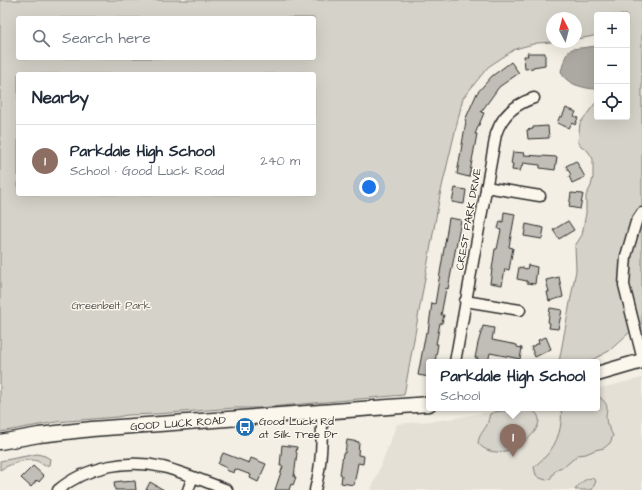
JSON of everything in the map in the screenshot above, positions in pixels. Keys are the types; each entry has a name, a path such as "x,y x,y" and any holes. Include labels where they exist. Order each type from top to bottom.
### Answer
{"main road":[{"path":"600,373 642,361"},
{"name":"GOOD LUCK ROAD","path":"0,442 39,435 92,429 426,404"}],"street":[{"name":"CREST PARK DRIVE","path":"455,359 498,126 505,115 519,104 534,98"},
{"path":"486,187 540,196"},
{"path":"642,213 636,222 626,256 624,277 624,285 642,356"},
{"path":"465,301 520,310"},
{"path":"315,490 321,462 322,412"},
{"path":"58,490 86,473 110,466 123,465 161,467 227,490"},
{"path":"188,490 193,477"}],"shaded area":[{"path":"594,46 594,89 576,85 566,79 561,71 569,51 572,49"},
{"path":"642,378 642,490 371,490 397,424 442,420 497,411 600,411 600,388"}],"green space":[{"name":"Greenbelt Park","path":"0,0 642,0 642,332 630,332 609,351 594,359 560,359 576,270 575,246 582,235 586,213 586,196 591,186 593,177 593,159 588,151 581,146 578,141 580,123 594,105 594,120 630,120 630,12 594,12 594,36 582,38 582,12 546,12 546,42 537,43 515,49 488,67 463,98 440,195 404,395 258,408 235,408 56,422 0,432"},
{"path":"600,397 607,406 607,424 613,436 610,443 604,448 578,455 564,467 555,471 550,479 546,480 536,475 534,467 546,456 557,440 561,411 600,411"},
{"path":"531,411 536,413 539,421 535,430 527,440 502,452 489,451 478,443 480,436 487,425 490,414 494,412"},
{"path":"37,454 50,459 49,465 45,466 37,461 29,460 13,464 0,470 0,461"},
{"path":"592,478 596,481 592,490 575,490 582,482"}],"building":[{"path":"527,53 545,53 545,65 525,69 524,56 528,56"},
{"path":"511,62 519,73 499,87 481,112 484,113 475,134 477,134 469,177 457,174 465,120 477,93 492,76"},
{"path":"566,108 576,112 574,116 578,118 575,125 572,123 569,128 557,123 560,116 562,117"},
{"path":"548,126 549,138 528,139 527,130 533,129 533,127"},
{"path":"513,152 525,153 524,155 557,157 555,170 540,168 540,165 523,163 520,171 512,170 513,164 511,164"},
{"path":"576,161 585,177 572,183 569,176 571,175 566,166"},
{"path":"455,188 466,190 464,204 452,202"},
{"path":"571,193 583,194 580,209 569,207"},
{"path":"504,212 515,214 509,247 513,248 509,270 505,269 502,285 490,283 495,249 497,249 501,230 498,229 500,221 503,222"},
{"path":"449,218 461,220 448,289 446,288 441,315 444,315 442,323 440,323 436,344 438,344 436,359 426,359 426,376 418,375 426,332 428,332 432,303 435,304"},
{"path":"568,221 574,230 559,239 553,230"},
{"path":"526,224 544,228 542,239 524,236"},
{"path":"528,265 537,267 535,284 517,279 519,267 527,269"},
{"path":"559,277 563,297 549,301 547,292 549,292 546,280"},
{"path":"550,308 562,310 558,329 549,328 550,323 548,322"},
{"path":"483,326 494,328 492,340 517,345 517,347 522,348 520,359 490,353 489,359 475,358"},
{"path":"546,337 551,349 535,357 531,347 539,343 538,340"},
{"path":"347,440 359,442 358,455 364,456 363,464 358,463 354,485 341,483 342,475 340,474 343,453 345,453"},
{"path":"282,445 297,447 294,477 296,477 289,490 275,490 283,466 280,466"},
{"path":"223,453 249,463 251,458 266,464 258,482 250,478 251,475 235,469 234,473 226,470 227,468 218,464"},
{"path":"33,466 44,476 39,482 37,480 31,487 21,478"},
{"path":"135,481 136,490 115,490 114,482"},
{"path":"150,482 164,490 146,490"}],"place":[{"name":"Good Luck Rd at Silk Tree Dr","path":"245,427"},
{"name":"Parkdale High School","path":"513,457"}]}
